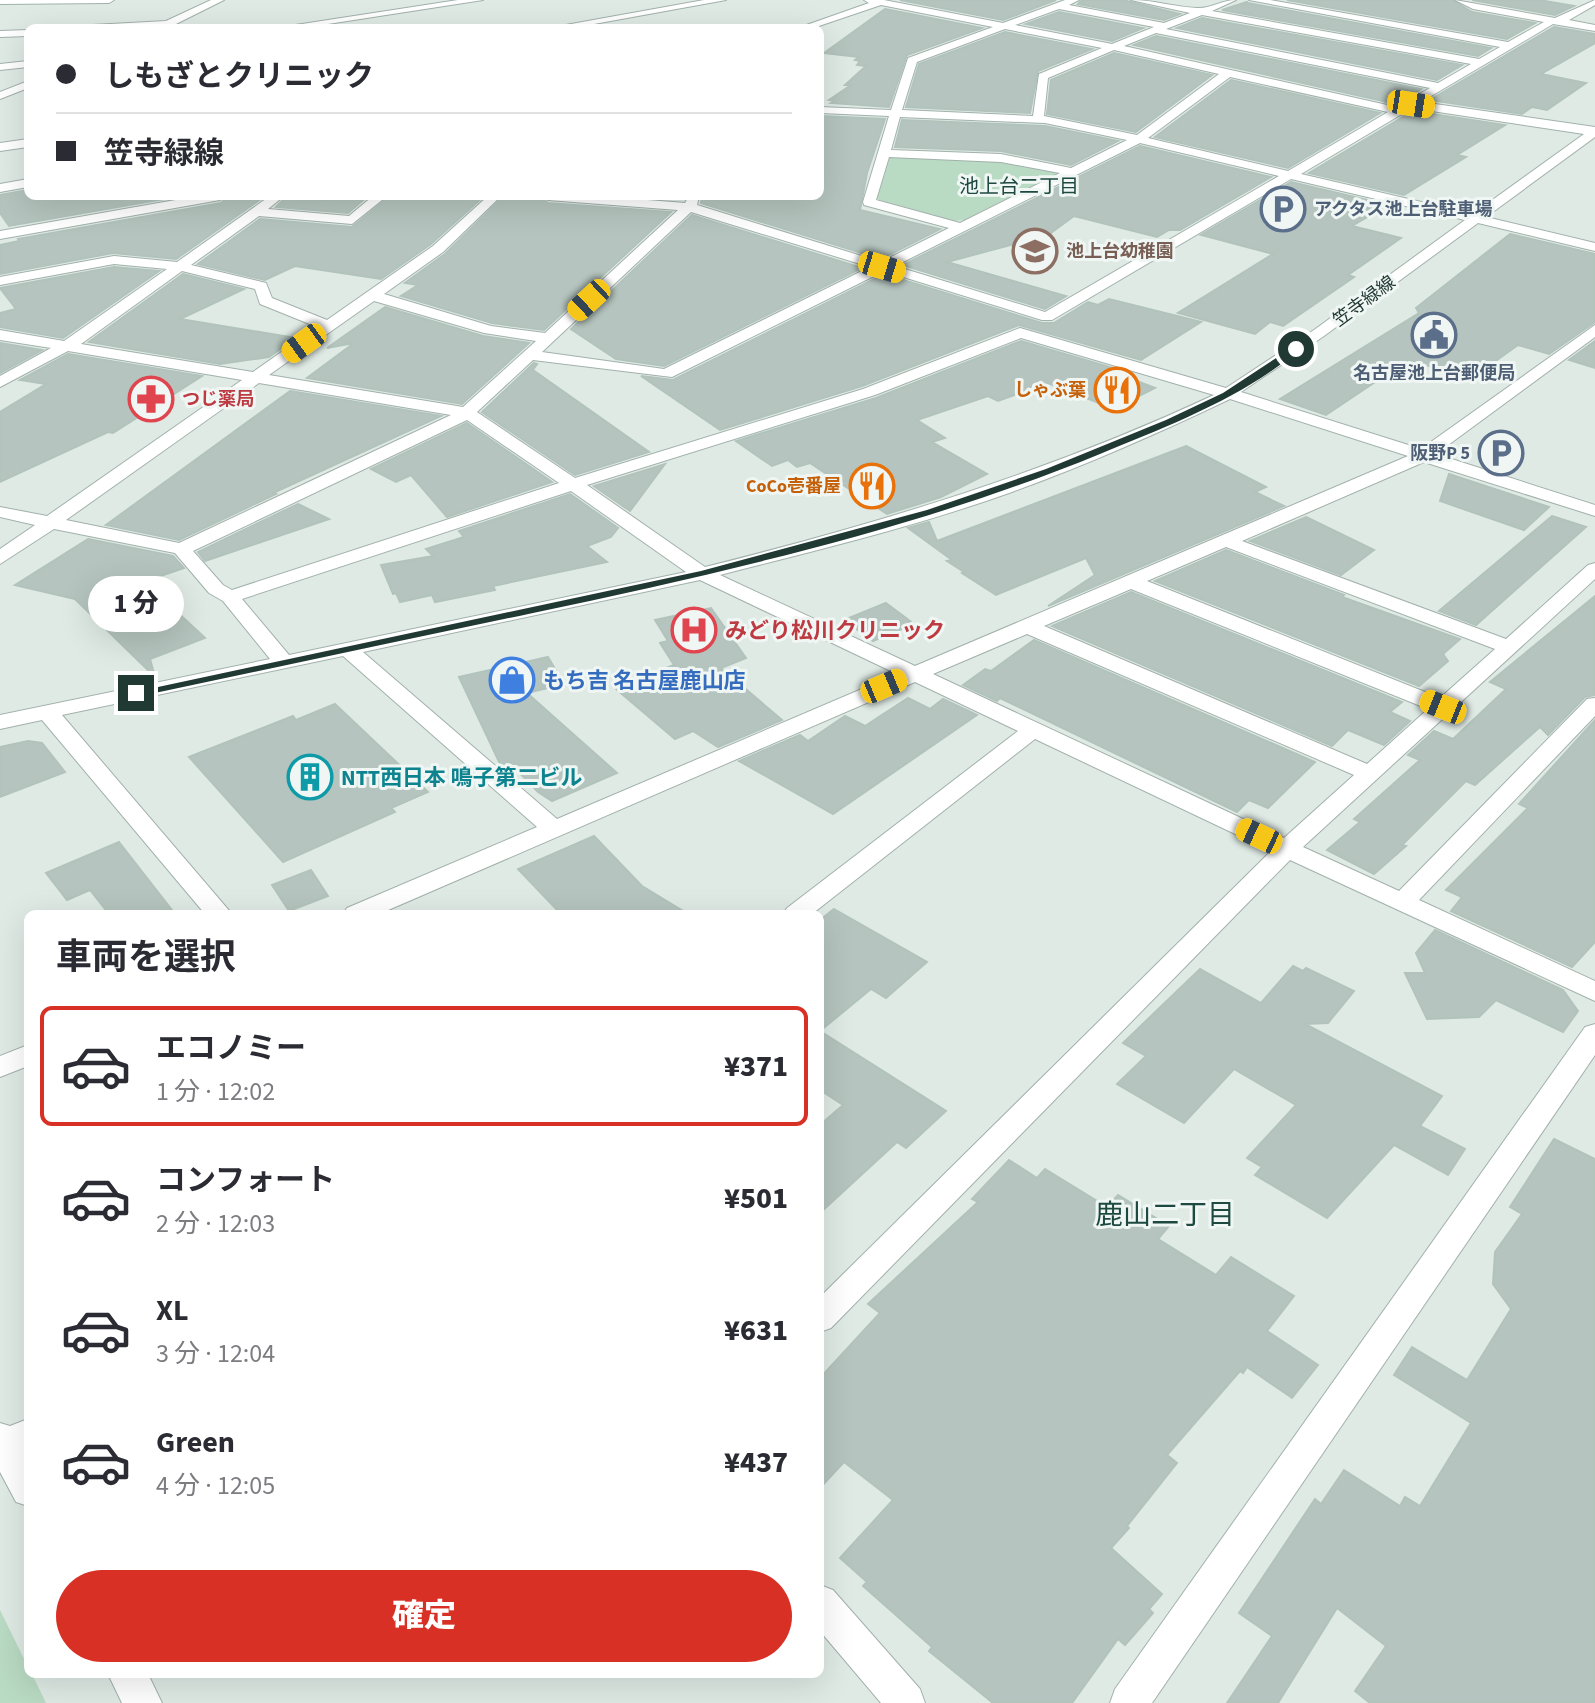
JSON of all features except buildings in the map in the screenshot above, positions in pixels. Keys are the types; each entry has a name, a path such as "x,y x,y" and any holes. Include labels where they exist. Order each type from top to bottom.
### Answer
{"street":[{"path":"0,1 109,0"},
{"path":"168,24 219,0"},
{"path":"309,24 478,0"},
{"path":"635,24 652,0"},
{"path":"581,24 721,0"},
{"path":"869,0 1113,47 1397,111"},
{"path":"961,227 869,202 912,60 1074,0"},
{"path":"1136,0 1484,63"},
{"path":"1038,119 1043,76 1231,0"},
{"path":"1254,0 1512,46"},
{"path":"1460,0 1473,6 1595,28"},
{"path":"230,597 573,484 869,392 1020,333 1397,111 1595,1"},
{"path":"815,24 881,2"},
{"path":"1058,6 1441,87"},
{"path":"0,34 24,33"},
{"path":"0,67 24,64"},
{"path":"530,355 666,374 1139,139 1228,73"},
{"path":"0,96 24,86"},
{"path":"1411,104 1595,132"},
{"path":"0,107 14,105"},
{"path":"824,110 1038,119 1139,139 1595,247"},
{"name":"笠寺緑線","path":"0,722 702,574 821,544 1005,488 1169,422 1226,395 1319,333 1595,132"},
{"path":"0,147 24,144"},
{"path":"883,153 1001,158 1071,172"},
{"path":"0,188 24,184"},
{"path":"0,235 197,200"},
{"path":"0,382 69,346 272,200"},
{"path":"256,212 352,220 376,200"},
{"path":"0,558 438,249 491,200"},
{"path":"663,200 692,201 882,267 1047,317"},
{"path":"0,512 181,549 467,413 692,201"},
{"path":"0,281 114,260 177,266 261,286 265,301 328,326"},
{"path":"371,295 489,330 549,338"},
{"path":"365,910 1423,456 1595,330"},
{"path":"1020,333 1595,511"},
{"path":"0,335 467,413 702,574 1595,992"},
{"path":"1226,541 1510,647"},
{"path":"181,549 216,589 230,597 285,663"},
{"path":"824,1314 1287,849 1595,569"},
{"path":"1129,581 1443,707"},
{"path":"1026,626 1370,774"},
{"path":"348,649 553,828"},
{"path":"1402,903 1595,704"},
{"path":"47,712 216,910"},
{"path":"801,910 1032,731"},
{"path":"1129,1703 1595,1034"},
{"path":"0,1067 24,1057"},
{"path":"11,1440 24,1478"},
{"path":"824,1608 906,1703"},
{"path":"129,1678 143,1703"}],"green space":[{"path":"890,157 998,160 1054,171 1056,175 964,220 953,221 877,199"},
{"path":"0,1610 24,1659 24,1678 34,1678 46,1703 0,1703"}],"place":[{"name":"アクタス池上台駐車場","path":"1283,209"},
{"name":"池上台幼稚園","path":"1035,251"},
{"name":"名古屋池上台郵便局","path":"1434,335"},
{"name":"しゃぶ葉","path":"1117,390"},
{"name":"つじ薬局","path":"151,399"},
{"name":"阪野P 5","path":"1501,453"},
{"name":"CoCo壱番屋","path":"872,486"},
{"name":"みどり松川クリニック","path":"694,630"},
{"name":"もち吉 名古屋鹿山店","path":"512,680"},
{"name":"NTT西日本 鳴子第二ビル","path":"310,777"}],"district":[{"name":"池上台二丁目","path":"1019,186"},
{"name":"鹿山二丁目","path":"1165,1214"}],"route":[{"path":"136,693 702,574 930,512 1072,463 1169,422 1226,395 1296,349"}]}
